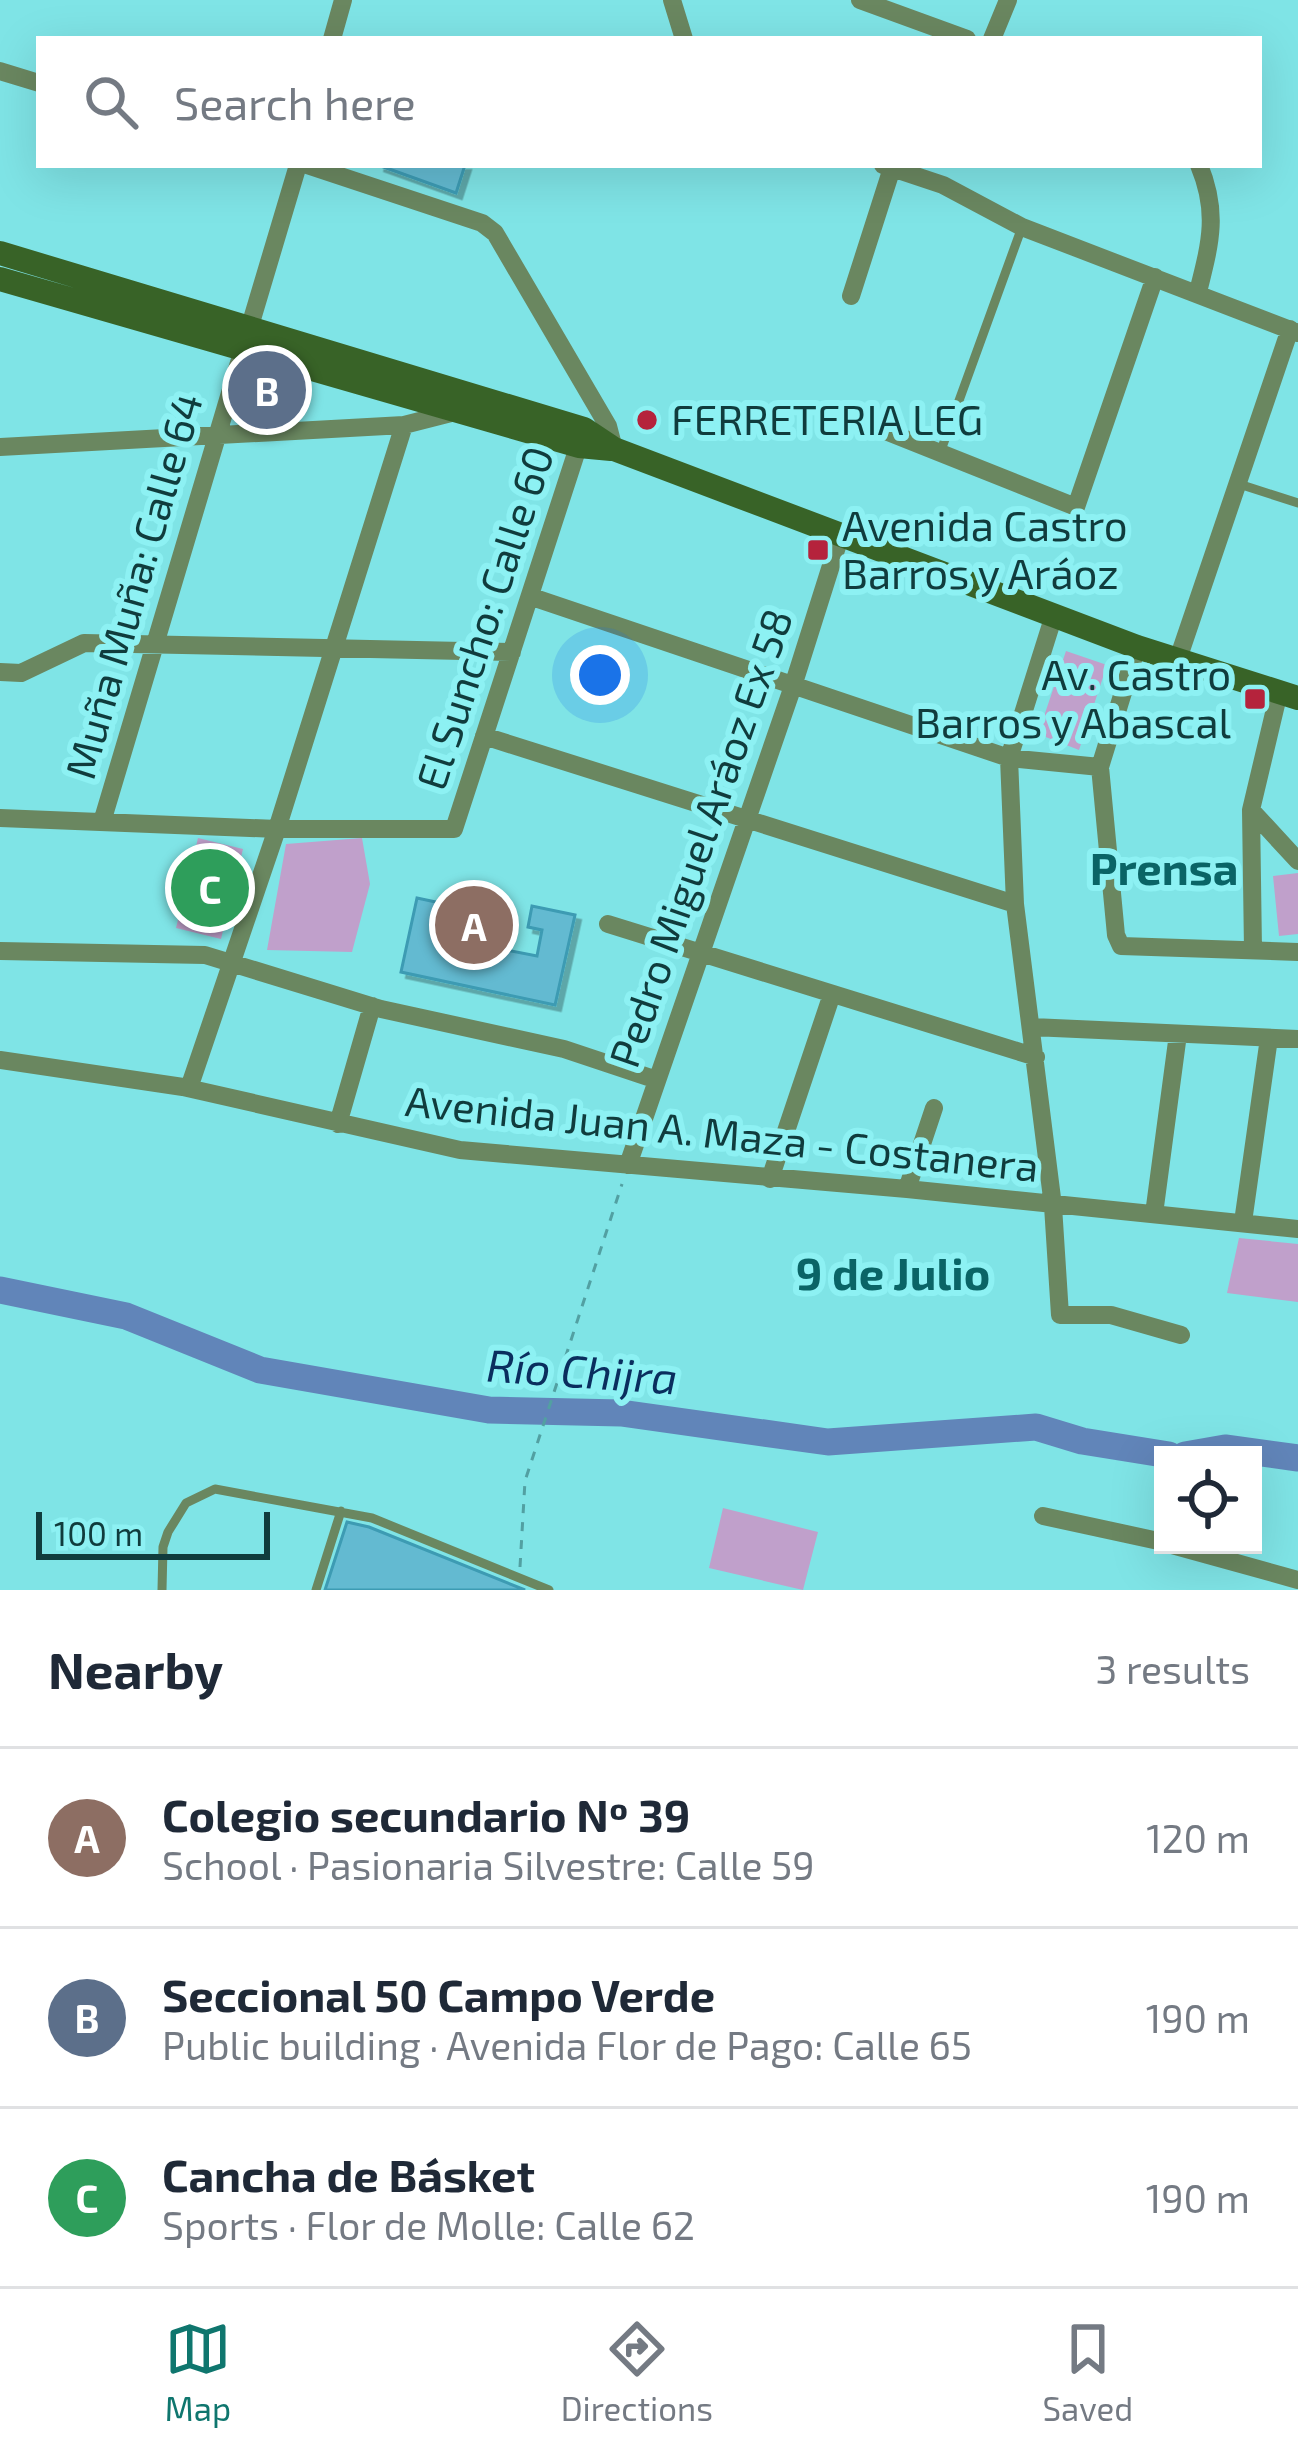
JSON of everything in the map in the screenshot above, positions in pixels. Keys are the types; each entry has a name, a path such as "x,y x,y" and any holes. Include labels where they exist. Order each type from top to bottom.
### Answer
{"street":[{"path":"333,36 343,0"},
{"path":"672,0 683,36"},
{"path":"860,0 959,36"},
{"path":"993,36 1008,0"},
{"path":"0,71 36,82"},
{"name":"Muña Muña: Calle 64","path":"102,822 297,168"},
{"path":"316,168 482,223 495,233 608,426 614,449"},
{"path":"851,296 888,168"},
{"path":"891,168 943,185 1022,227 1294,331 1177,662"},
{"path":"943,185 948,168"},
{"path":"1198,292 1213,232 1208,186 1200,168"},
{"path":"0,253 461,410 581,438"},
{"path":"840,413 1076,507 1155,277"},
{"path":"0,279 244,338 581,438 1177,662 1288,695 1251,810 1253,950"},
{"path":"2,454 404,425 461,410"},
{"path":"189,1088 277,829 404,425"},
{"name":"El Suncho: Calle 60","path":"277,829 454,829 581,438"},
{"name":"Pedro Miguel Aráoz Ex 58","path":"628,1165 794,686 841,534"},
{"path":"532,597 1009,758 1100,767"},
{"path":"1054,615 1009,758 1015,904 1053,1206 1060,1316 1112,1315 1181,1335"},
{"path":"0,672 21,673 84,643 512,652"},
{"path":"1137,647 1100,767 1116,935 1121,946 1298,952"},
{"path":"484,736 1015,904"},
{"path":"1251,810 1298,861"},
{"path":"0,818 277,829"},
{"path":"608,924 1036,1057"},
{"path":"0,951 206,956 232,961 372,1006 564,1049 657,1080"},
{"path":"770,1179 832,994"},
{"path":"338,1124 372,1006"},
{"path":"1032,1028 1298,1039"},
{"path":"1154,1214 1178,1034"},
{"path":"1243,1222 1269,1038"},
{"name":"Avenida Juan A. Maza - Costanera","path":"0,1060 189,1088 460,1150 1298,1229"},
{"path":"908,1189 934,1108"},
{"path":"1043,1516 1154,1540"},
{"path":"1204,1554 1298,1580"}],"lane":[{"path":"939,455 1022,227"},
{"path":"1239,484 1298,502"},
{"path":"162,1590 168,1532 186,1503 215,1489 392,1524 435,1546 549,1590"},
{"path":"316,1590 341,1511"}],"path":[{"path":"520,1578 526,1481 628,1165"}],"shaded area":[{"path":"1066,651 1107,665 1079,750 1038,734"},
{"path":"198,838 243,849 221,939 176,928"},
{"path":"362,838 370,884 352,952 267,950 286,844"},
{"path":"1298,873 1298,934 1279,936 1273,876"},
{"path":"1239,1238 1298,1244 1298,1302 1227,1293"},
{"path":"723,1508 818,1532 803,1590 709,1568"}],"building":[{"path":"386,168 464,168 456,193"},
{"path":"251,369 296,381 287,405 246,411 240,406"},
{"path":"417,898 459,907 448,956 477,962 481,945 537,956 542,930 528,927 532,906 575,915 555,1005 401,972"},
{"path":"347,1522 369,1527 525,1590 325,1590"}],"waterway":[{"name":"Río Chijra","path":"0,1290 126,1316 260,1370 489,1410 621,1413 828,1442 1036,1427 1082,1441 1154,1453"},
{"name":"Río Chijra","path":"1262,1453 1298,1458"}],"place":[{"name":"Seccional 50 Campo Verde","path":"267,390"},
{"name":"FERRETERIA LEG","path":"647,420"},
{"name":"Avenida Castro Barros y Aráoz","path":"818,550"},
{"name":"Av. Castro Barros y Abascal","path":"1255,699"},
{"name":"Cancha de Básket","path":"210,888"},
{"name":"Colegio secundario Nº 39","path":"474,925"}],"district":[{"name":"Prensa","path":"1164,869"},
{"name":"9 de Julio","path":"893,1274"}]}
